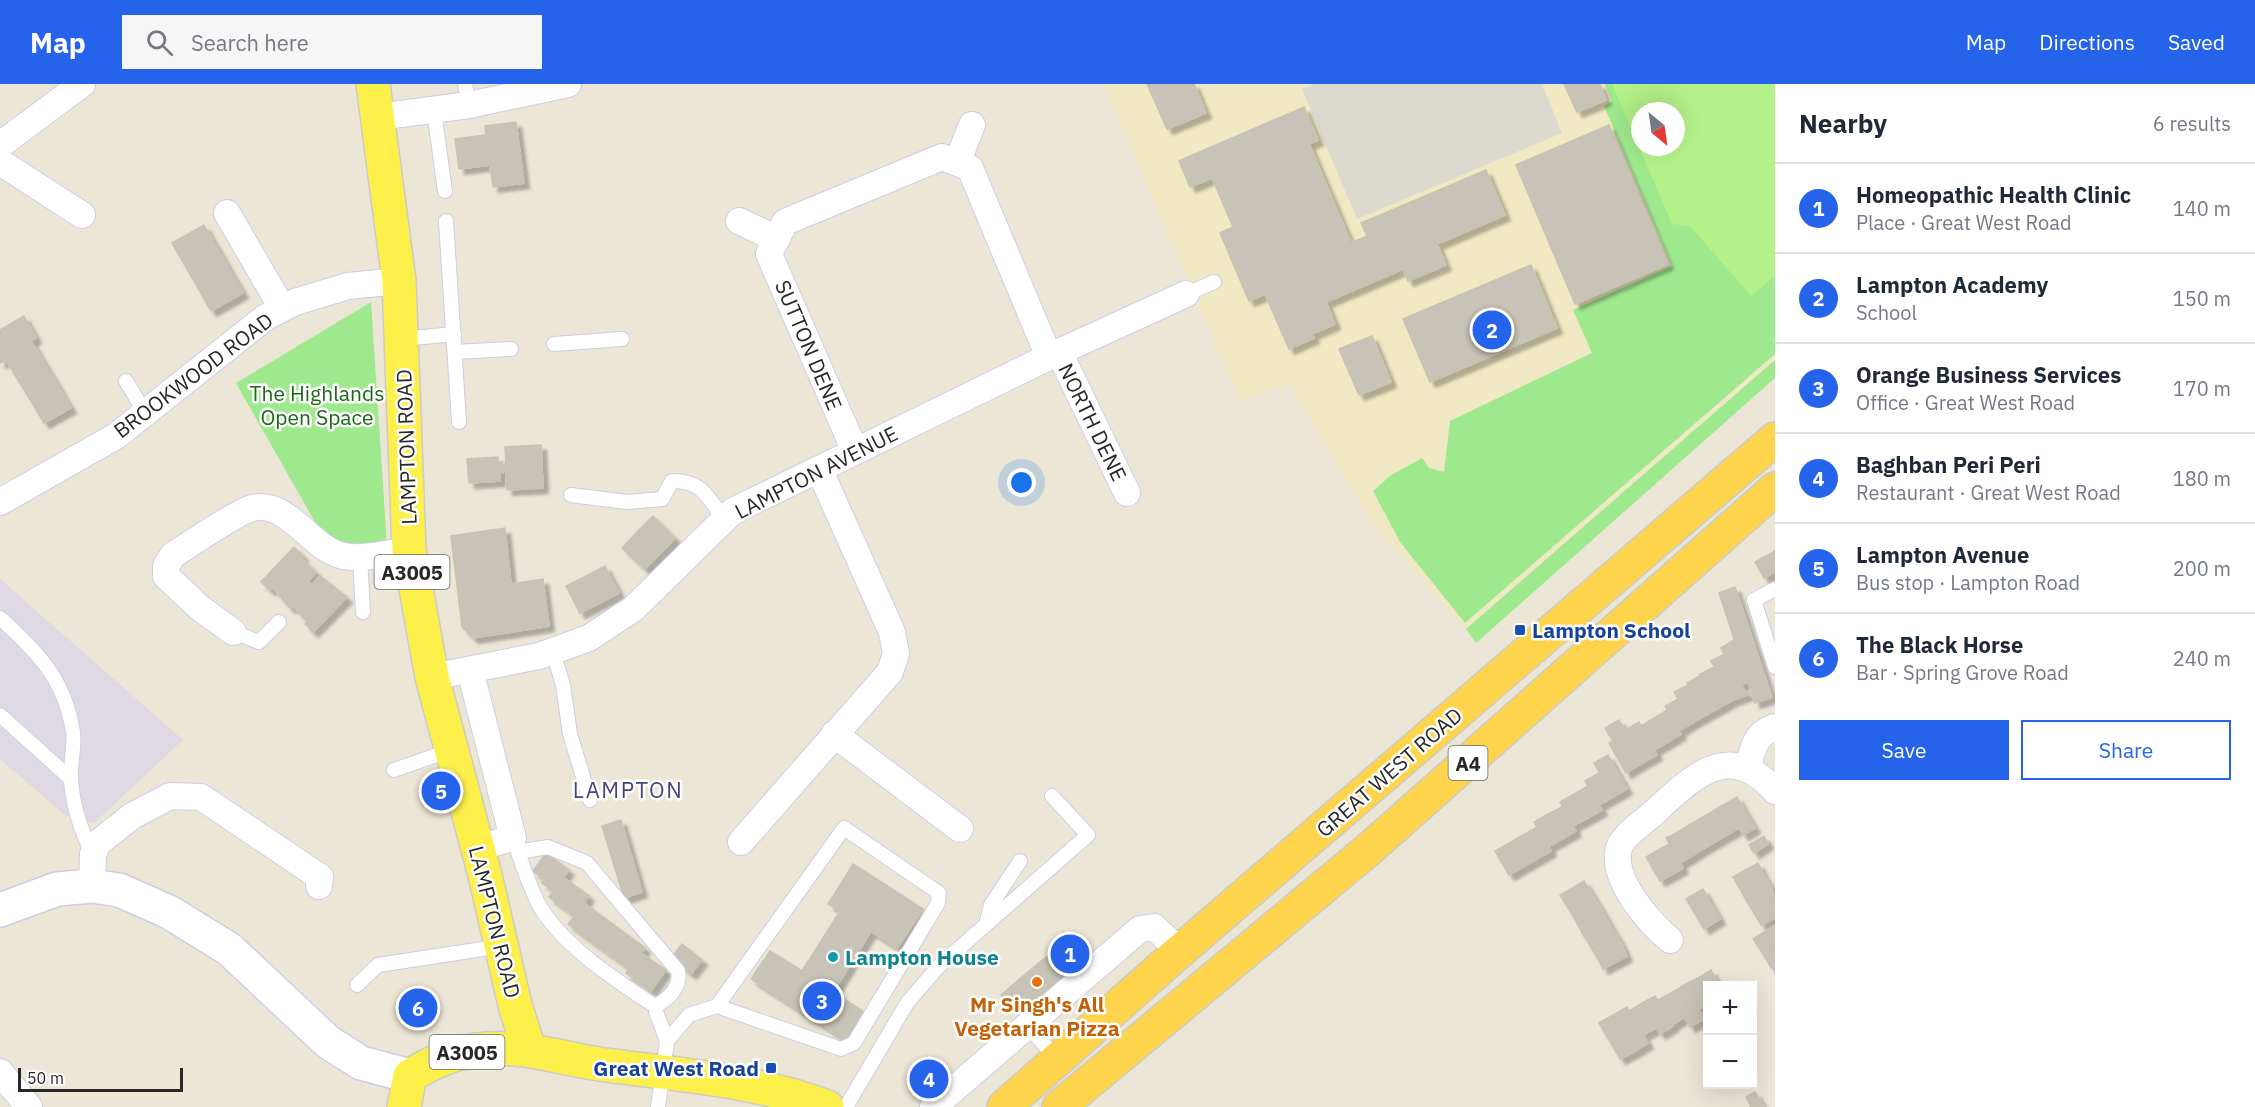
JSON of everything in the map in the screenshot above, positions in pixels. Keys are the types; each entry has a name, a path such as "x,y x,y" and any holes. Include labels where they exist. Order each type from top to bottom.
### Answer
{"highway":[{"name":"GREAT WEST ROAD","path":"1004,1107 1058,1060 1171,942 1775,439"},
{"name":"A4","path":"1059,1107 1368,850 1775,489"}],"main road":[{"name":"LAMPTON ROAD","path":"373,84 399,281 403,339 409,550 432,678 529,1049"},
{"path":"0,910 57,889 92,886 119,890 170,912 229,949 328,1042 407,1092"},
{"name":"A3005","path":"407,1092 433,1061 485,1049 529,1049 580,1061 664,1057 827,1107"}],"street":[{"path":"0,145 82,84"},
{"path":"378,117 434,111 467,94 568,84"},
{"path":"957,163 972,125"},
{"path":"739,221 777,239 785,222 942,157 970,168 1054,355"},
{"path":"0,162 82,215"},
{"path":"227,213 282,308"},
{"name":"SUTTON DENE","path":"777,239 770,254 855,451"},
{"name":"BROOKWOOD ROAD","path":"0,502 116,436 238,336 282,308 348,286 399,281"},
{"name":"LAMPTON AVENUE","path":"432,678 553,652 589,638 633,609 733,511 1054,355 1186,294"},
{"name":"NORTH DENE","path":"1054,355 1127,493"},
{"path":"741,842 890,672 896,654 892,632 819,469"},
{"path":"233,632 200,608 166,576 166,566 173,555 252,508 268,508 286,516 339,555 360,557 409,550"},
{"path":"471,670 516,845 477,848"},
{"path":"1748,768 1753,746 1759,737 1775,727"},
{"path":"834,734 960,829"},
{"path":"1670,940 1653,925 1630,893 1619,869 1617,850 1627,837 1692,778 1726,765 1748,768 1775,792"},
{"path":"92,886 93,854 98,843 132,816 170,796 201,797 320,877 319,886"},
{"path":"933,1107 1140,929 1154,927 1171,942"},
{"path":"0,1072 29,1107"}],"lane":[{"path":"434,111 445,191"},
{"path":"447,221 459,422"},
{"path":"1186,294 1214,282"},
{"path":"403,339 454,334"},
{"path":"554,344 622,339"},
{"path":"455,352 512,349"},
{"path":"126,381 145,413"},
{"path":"571,495 627,502 662,499 672,481 689,481 696,484 725,519"},
{"path":"360,557 363,612"},
{"path":"1775,589 1754,600 1775,667"},
{"path":"0,618 38,653 58,683 73,733 71,779 79,819 93,854"},
{"path":"233,632 259,642 279,622"},
{"path":"553,652 563,685 570,734 590,800"},
{"path":"0,715 71,779"},
{"path":"394,770 451,750"},
{"path":"846,1107 907,1002 939,966 1088,835 1052,796"},
{"path":"664,1057 689,1015 717,1006 844,828 939,893 938,903 854,1043 841,1049 717,1006"},
{"path":"516,845 548,847 587,862 678,971 679,978 675,989 666,1000 657,1005 634,992 577,950 555,927 539,904 516,845"},
{"path":"986,925 991,905 1020,861"},
{"path":"357,985 378,965 501,946"},
{"path":"657,1005 656,1012 664,1057 658,1107"},
{"path":"1027,1025 1058,1060"}],"shaded area":[{"path":"1104,84 1775,84 1775,360 1466,629 1371,522 1290,384 1240,401"},
{"path":"1314,84 1542,84 1562,133 1357,219 1302,89"},
{"path":"0,579 183,740 94,823 66,816 0,759"}],"green space":[{"path":"1605,84 1775,84 1775,354 1465,623 1400,542 1373,491 1390,476 1422,458 1429,468 1444,472 1450,421 1592,353 1573,310 1672,266 1604,106 1612,101"},
{"path":"1612,84 1775,84 1775,276 1751,296 1690,226 1672,224 1643,156 1685,156 1685,102 1631,102 1631,128"},
{"name":"The Highlands Open Space","path":"371,302 387,546 347,548 319,529 236,383"},
{"path":"1775,360 1775,378 1476,643 1466,629"}],"building":[{"path":"1147,84 1194,84 1206,113 1167,129"},
{"path":"1564,84 1600,84 1606,100 1577,112"},
{"path":"1304,107 1318,140 1309,144 1351,243 1367,236 1361,223 1380,215 1403,269 1326,302 1335,324 1312,334 1314,338 1289,349 1265,294 1249,301 1220,233 1233,227 1212,178 1190,187 1179,161"},
{"path":"516,122 524,183 493,187 490,165 459,169 455,139 486,135 485,126"},
{"path":"1609,125 1668,264 1575,304 1516,165"},
{"path":"1486,170 1505,215 1437,244 1418,199"},
{"path":"1418,199 1446,265 1408,281 1380,215"},
{"path":"204,225 243,293 211,311 172,243"},
{"path":"1531,265 1557,328 1430,382 1403,319"},
{"path":"24,316 36,338 31,341 71,408 44,423 6,360 0,363 0,330"},
{"path":"1372,336 1391,382 1359,395 1339,349"},
{"path":"541,445 543,488 507,490 506,472 500,473 500,481 469,483 467,459 498,457 499,465 506,464 505,447"},
{"path":"653,516 675,538 660,554 637,532"},
{"path":"505,528 511,584 543,579 549,626 473,638 462,627 451,536"},
{"path":"637,532 660,554 645,569 622,548"},
{"path":"294,547 303,556 301,558 316,572 308,581 312,585 320,576 347,597 313,632 305,624 307,621 292,606 290,608 272,587 270,590 261,582"},
{"path":"1775,551 1775,572 1764,578 1755,562"},
{"path":"605,566 619,593 600,603 586,576"},
{"path":"586,576 600,603 580,613 566,586"},
{"path":"1735,587 1772,697 1755,703 1719,593"},
{"path":"1734,640 1748,682 1741,685 1746,693 1749,691 1750,694 1733,700 1711,661 1724,654 1721,648"},
{"path":"1714,667 1733,700 1719,708 1700,674"},
{"path":"1701,675 1719,708 1706,715 1687,683"},
{"path":"1688,685 1706,715 1692,723 1674,692"},
{"path":"1678,699 1692,723 1679,731 1665,706"},
{"path":"1667,710 1681,734 1668,742 1654,718"},
{"path":"1654,718 1668,742 1654,750 1641,726"},
{"path":"1619,720 1644,762 1626,773 1609,743 1613,741 1605,728"},
{"path":"1639,722 1657,755 1644,762 1625,730"},
{"path":"1608,755 1627,789 1613,797 1594,763"},
{"path":"1599,773 1613,797 1599,805 1585,781"},
{"path":"1588,786 1602,810 1588,818 1574,794"},
{"path":"1574,794 1588,818 1573,826 1560,802"},
{"path":"1737,797 1755,828 1743,835 1725,804"},
{"path":"1725,804 1739,828 1727,835 1713,811"},
{"path":"1562,807 1576,831 1562,839 1548,814"},
{"path":"1713,811 1727,835 1715,842 1701,818"},
{"path":"1548,814 1562,839 1548,847 1534,822"},
{"path":"1701,818 1715,842 1703,849 1689,825"},
{"path":"621,820 642,892 624,898 602,826"},
{"path":"1689,825 1703,849 1692,856 1678,832"},
{"path":"1537,827 1551,851 1537,859 1523,835"},
{"path":"1678,832 1692,856 1680,863 1666,838"},
{"path":"1523,835 1537,859 1523,867 1509,843"},
{"path":"1764,836 1768,844 1754,853 1749,845"},
{"path":"1509,843 1523,867 1509,875 1495,851"},
{"path":"1669,844 1683,868 1671,875 1658,850"},
{"path":"1658,850 1671,875 1660,881 1646,857"},
{"path":"546,853 569,870 563,877 589,896 584,903 645,948 641,953 666,970 651,991 626,973 629,968 568,924 575,916 549,897 553,891 542,883 545,880 533,871"},
{"path":"1758,863 1764,875 1740,889 1733,877"},
{"name":"Lampton House","path":"853,864 923,909 897,948 871,931 833,992 864,1012 847,1041 751,979 770,951 802,971 840,911 828,904"},
{"path":"1764,875 1771,886 1746,900 1740,889"},
{"path":"1584,881 1600,907 1576,921 1560,895"},
{"path":"1771,886 1775,901 1754,913 1746,900"},
{"path":"1703,889 1720,919 1704,929 1686,899"},
{"path":"1775,901 1775,918 1761,925 1754,913"},
{"path":"1600,907 1607,919 1582,933 1576,921"},
{"path":"1607,919 1613,930 1589,944 1582,933"},
{"path":"1775,925 1775,944 1762,952 1753,939"},
{"path":"1613,930 1621,943 1597,957 1589,944"},
{"path":"1073,935 1090,955 1067,973 1051,953"},
{"path":"1621,943 1627,956 1603,969 1597,957"},
{"path":"682,944 702,960 691,974 671,958"},
{"path":"1775,944 1775,965 1771,968 1762,952"},
{"path":"1051,953 1067,973 1052,987 1035,966"},
{"name":"Mr Singh's All Vegetarian Pizza","path":"1035,966 1052,987 1040,997 1023,976"},
{"path":"1711,970 1717,981 1703,981 1703,986 1698,978"},
{"path":"1023,976 1040,997 1019,1015 1001,995"},
{"path":"1698,978 1703,986 1703,1007 1698,1010 1684,985"},
{"path":"1684,985 1703,1020 1690,1027 1671,993"},
{"path":"1671,993 1685,1017 1672,1025 1658,1000"},
{"path":"1655,996 1673,1026 1660,1034 1642,1003"},
{"path":"1642,1003 1656,1028 1643,1035 1629,1011"},
{"path":"1627,1007 1648,1043 1634,1052 1613,1015"},
{"path":"1613,1015 1634,1052 1620,1059 1599,1023"},
{"path":"1755,1092 1764,1107 1751,1107 1746,1097"}],"place":[{"name":"Lampton Academy","path":"1492,330"},
{"name":"Lampton School","path":"1520,630"},
{"name":"Lampton Avenue","path":"441,791"},
{"name":"Homeopathic Health Clinic","path":"1070,954"},
{"name":"Lampton House","path":"833,957"},
{"name":"Mr Singh's All Vegetarian Pizza","path":"1037,982"},
{"name":"Orange Business Services","path":"822,1001"},
{"name":"The Black Horse","path":"418,1008"},
{"name":"Great West Road","path":"771,1068"},
{"name":"Baghban Peri Peri","path":"929,1079"}],"district":[{"name":"LAMPTON","path":"628,789"}]}
